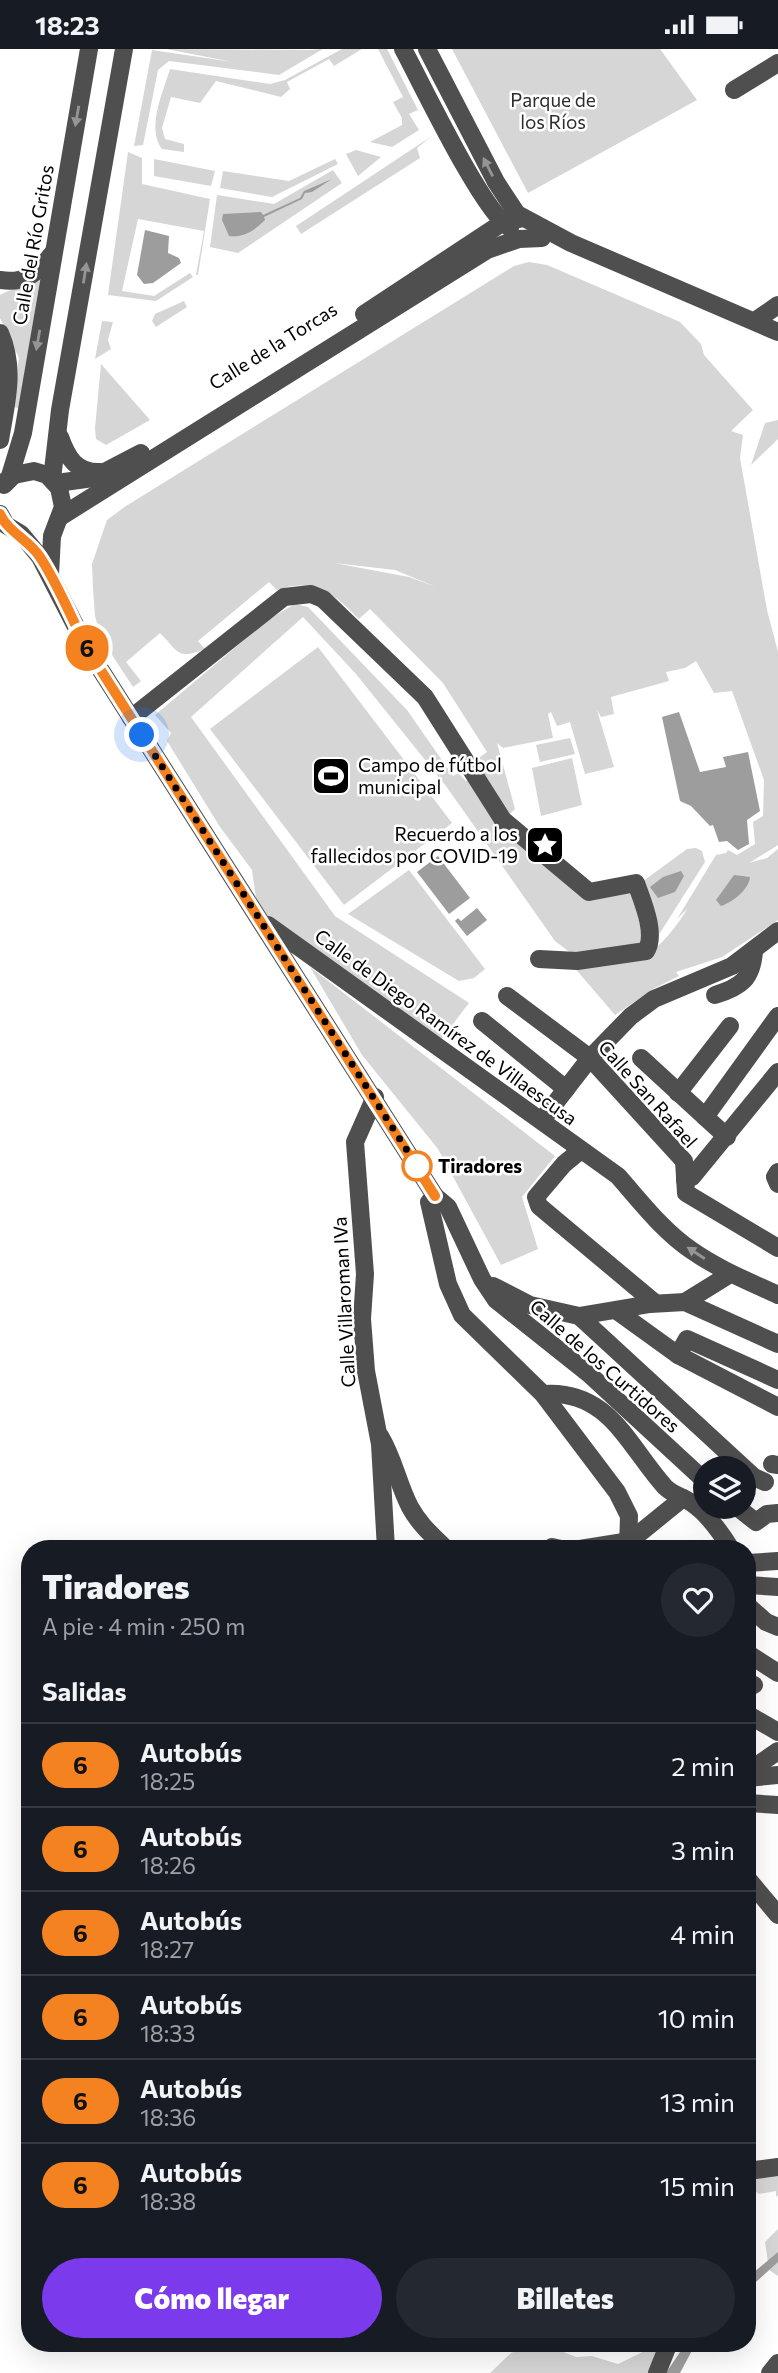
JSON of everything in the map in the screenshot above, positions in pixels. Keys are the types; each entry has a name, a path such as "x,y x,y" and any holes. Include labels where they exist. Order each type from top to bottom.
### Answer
{"street":[{"name":"Calle del Río Gritos","path":"3,485 23,433 89,49"},
{"path":"50,575 63,497 54,481 60,437 60,410 124,49"},
{"path":"403,49 480,190 511,219 542,238"},
{"path":"427,49 511,219 778,332"},
{"path":"734,90 778,63"},
{"path":"492,248 511,219"},
{"name":"Calle de la Torcas","path":"3,485 20,473 34,471 54,481 85,479 107,472 301,355 511,219"},
{"path":"21,534 40,535 58,521 492,248 519,239 542,238 571,243"},
{"path":"0,280 25,280 42,268 53,252"},
{"path":"755,321 778,305"},
{"path":"0,333 9,353 10,369 0,440"},
{"path":"60,437 69,459 81,469 107,472"},
{"path":"0,514 6,525 21,534 50,575 88,650 375,1097"},
{"path":"131,718 284,597 297,594 324,600 425,697 503,820 589,892 636,883 648,930 649,948 646,951 577,961 539,959"},
{"name":"Calle de Diego Ramírez de Villaescusa","path":"259,919 618,1175 649,1212 688,1249 730,1274 778,1295"},
{"path":"542,1121 590,1058 618,1028 654,999 732,966 778,930"},
{"path":"715,995 732,989 746,978 752,968 754,951"},
{"name":"Calle San Rafael","path":"506,996 590,1058 684,1160 686,1193 778,1248"},
{"path":"705,1117 778,1016"},
{"path":"482,1021 566,1089"},
{"path":"678,1093 730,1026"},
{"path":"641,1058 727,1137"},
{"path":"685,1180 692,1177 727,1137 778,1072"},
{"name":"Calle de los Curtidores","path":"375,1097 435,1196 452,1213 482,1279 496,1300 589,1374 693,1470"},
{"name":"Calle Villaroman IVa","path":"375,1097 355,1142 365,1274 362,1319 365,1358 378,1433 385,1540"},
{"path":"581,1150 564,1164 536,1197 539,1206 655,1303"},
{"path":"778,1172 775,1177 778,1184"},
{"path":"435,1196 429,1202 446,1278 462,1315 543,1394 623,1502 631,1524 629,1540"},
{"path":"685,1302 730,1274"},
{"path":"482,1279 530,1305 579,1316 655,1303 685,1302 778,1344"},
{"path":"617,1311 678,1355 778,1407"},
{"path":"579,1316 724,1446 754,1478 765,1482"},
{"path":"678,1355 687,1339 778,1380"},
{"path":"543,1394 570,1395 603,1412 637,1448 665,1487 701,1510 724,1540"},
{"path":"378,1433 392,1455 410,1507 422,1526 437,1540"},
{"path":"635,1540 683,1498"},
{"path":"752,1519 756,1522 767,1514 778,1513"},
{"path":"756,1563 778,1562"},
{"path":"756,1586 778,1587"},
{"path":"756,1613 766,1622 778,1627"},
{"path":"756,1659 778,1673"},
{"path":"756,1722 778,1732"},
{"path":"756,1766 778,1751"},
{"path":"756,1774 778,1775"},
{"path":"756,1777 778,1790"},
{"path":"756,1804 778,1805"},
{"path":"756,1889 778,1915"},
{"path":"756,2170 778,2167"},
{"path":"657,2373 665,2352"},
{"path":"770,2373 778,2363"}],"green space":[{"path":"166,49 323,49 279,75 169,61 158,70 143,145 134,146 152,50 233,62"},
{"path":"342,49 362,49 334,66 329,59 287,82 290,89 281,97 216,81 200,103 171,97 162,128 165,139 184,144 184,152 162,149 157,140 156,120 170,69 270,84 285,80"},
{"path":"378,49 387,49 418,110 409,114 419,130 392,147 370,142 402,125 402,118 393,102 403,97"},
{"name":"Parque de los Ríos","path":"452,49 660,49 697,100 528,193"},
{"path":"432,136 417,148 420,158 301,234 296,226"},
{"path":"356,150 381,157 358,176 346,154"},
{"path":"128,152 142,158 142,184 210,199 198,275 204,231 138,219 122,291 154,296 190,273 193,277 156,301 108,295"},
{"path":"154,159 215,171 211,186 154,176"},
{"path":"335,159 338,164 272,197 220,188 223,171 289,181"},
{"path":"333,170 342,183 238,253 210,247 217,195 274,204"},
{"path":"529,262 547,265 680,322 701,344 704,355 753,410 731,431 743,435 740,458 767,610 778,652 778,845 749,863 767,858 778,849 778,920 722,957 676,972 679,976 655,988 615,1015 573,966 572,954 555,941 446,786 356,674 303,617 191,717 335,916 469,1003 437,1045 259,919 252,870 220,827 167,741 171,733 155,715 269,619 295,604 308,607 407,710 453,776 458,773 466,781 474,777 470,764 487,752 443,683 370,609 359,619 341,602 322,590 301,585 277,590 269,582 198,641 205,649 183,654 160,633 126,662 141,681 133,687 101,638 95,616 92,564 107,520 126,506 514,266","holes":["334,563 395,570 436,587 409,577","696,661 714,693 732,691 764,780 763,816 753,822 755,844 737,855 728,850 716,855 677,919 688,908 678,923 662,942 641,957 645,909 636,883 589,892 503,820 515,809 497,743 503,748 553,738 548,714 551,712 557,726 570,722 585,774 614,767 597,710 601,717 614,714 611,697 669,681 666,672 685,668"]},
{"path":"40,279 19,408 11,407 19,358 0,318 0,295"},
{"path":"184,301 187,307 156,327 152,321 155,314"},
{"path":"102,321 113,322 108,340 111,349 95,359"},
{"path":"101,364 150,420 106,445 96,439 95,428"},
{"path":"778,420 778,439 751,465 765,423"},
{"name":"Campo de fútbol municipal","path":"318,647 452,823 344,905 210,729"},
{"path":"570,738 575,754 540,762 536,745"},
{"path":"572,758 582,805 541,816 532,768"},
{"path":"696,848 702,851 705,862 658,936 642,882 687,849"},
{"path":"409,870 485,969 474,978 459,981 348,914"},
{"path":"310,967 555,1156 522,1197 538,1249 501,1265 438,1149 362,1055"},
{"path":"778,2174 778,2195 776,2197 776,2191 759,2194 756,2192 756,2177"},
{"path":"778,2229 778,2276 769,2270 765,2242"},
{"path":"564,2352 576,2357 592,2356 618,2364 643,2352 657,2352 648,2373 490,2373 511,2353"}],"shaded area":[{"path":"332,179 312,192 305,193 302,199 264,217 265,220 249,233 229,236 222,220 223,214 261,212 263,215 300,198 304,191"},
{"path":"145,230 169,236 168,253 179,258 181,263 153,283 144,284 137,275"},
{"path":"679,712 700,772 726,767 723,757 748,752 760,811 747,820 749,844 738,850 727,841 719,842 713,825 710,826 691,806 680,801 662,717"},
{"path":"438,856 470,898 449,914 417,872"},
{"path":"681,871 684,876 675,892 658,898 650,887 663,877"},
{"path":"734,875 750,877 749,882 740,895 721,906 716,900"},
{"path":"477,908 487,920 467,936 455,921 458,918 461,921"},
{"path":"778,2252 778,2262 756,2282 756,2270"},
{"path":"680,2352 691,2352 680,2373 666,2373"}],"bus line":[{"name":"6","path":"0,514 6,525 21,534 40,557 88,650 375,1097 435,1196"}],"place":[{"name":"Campo de fútbol municipal","path":"331,776"},
{"name":"Recuerdo a los fallecidos por COVID-19","path":"545,845"},
{"name":"Tiradores","path":"417,1166"}],"route":[{"path":"142,735 417,1166"}]}
